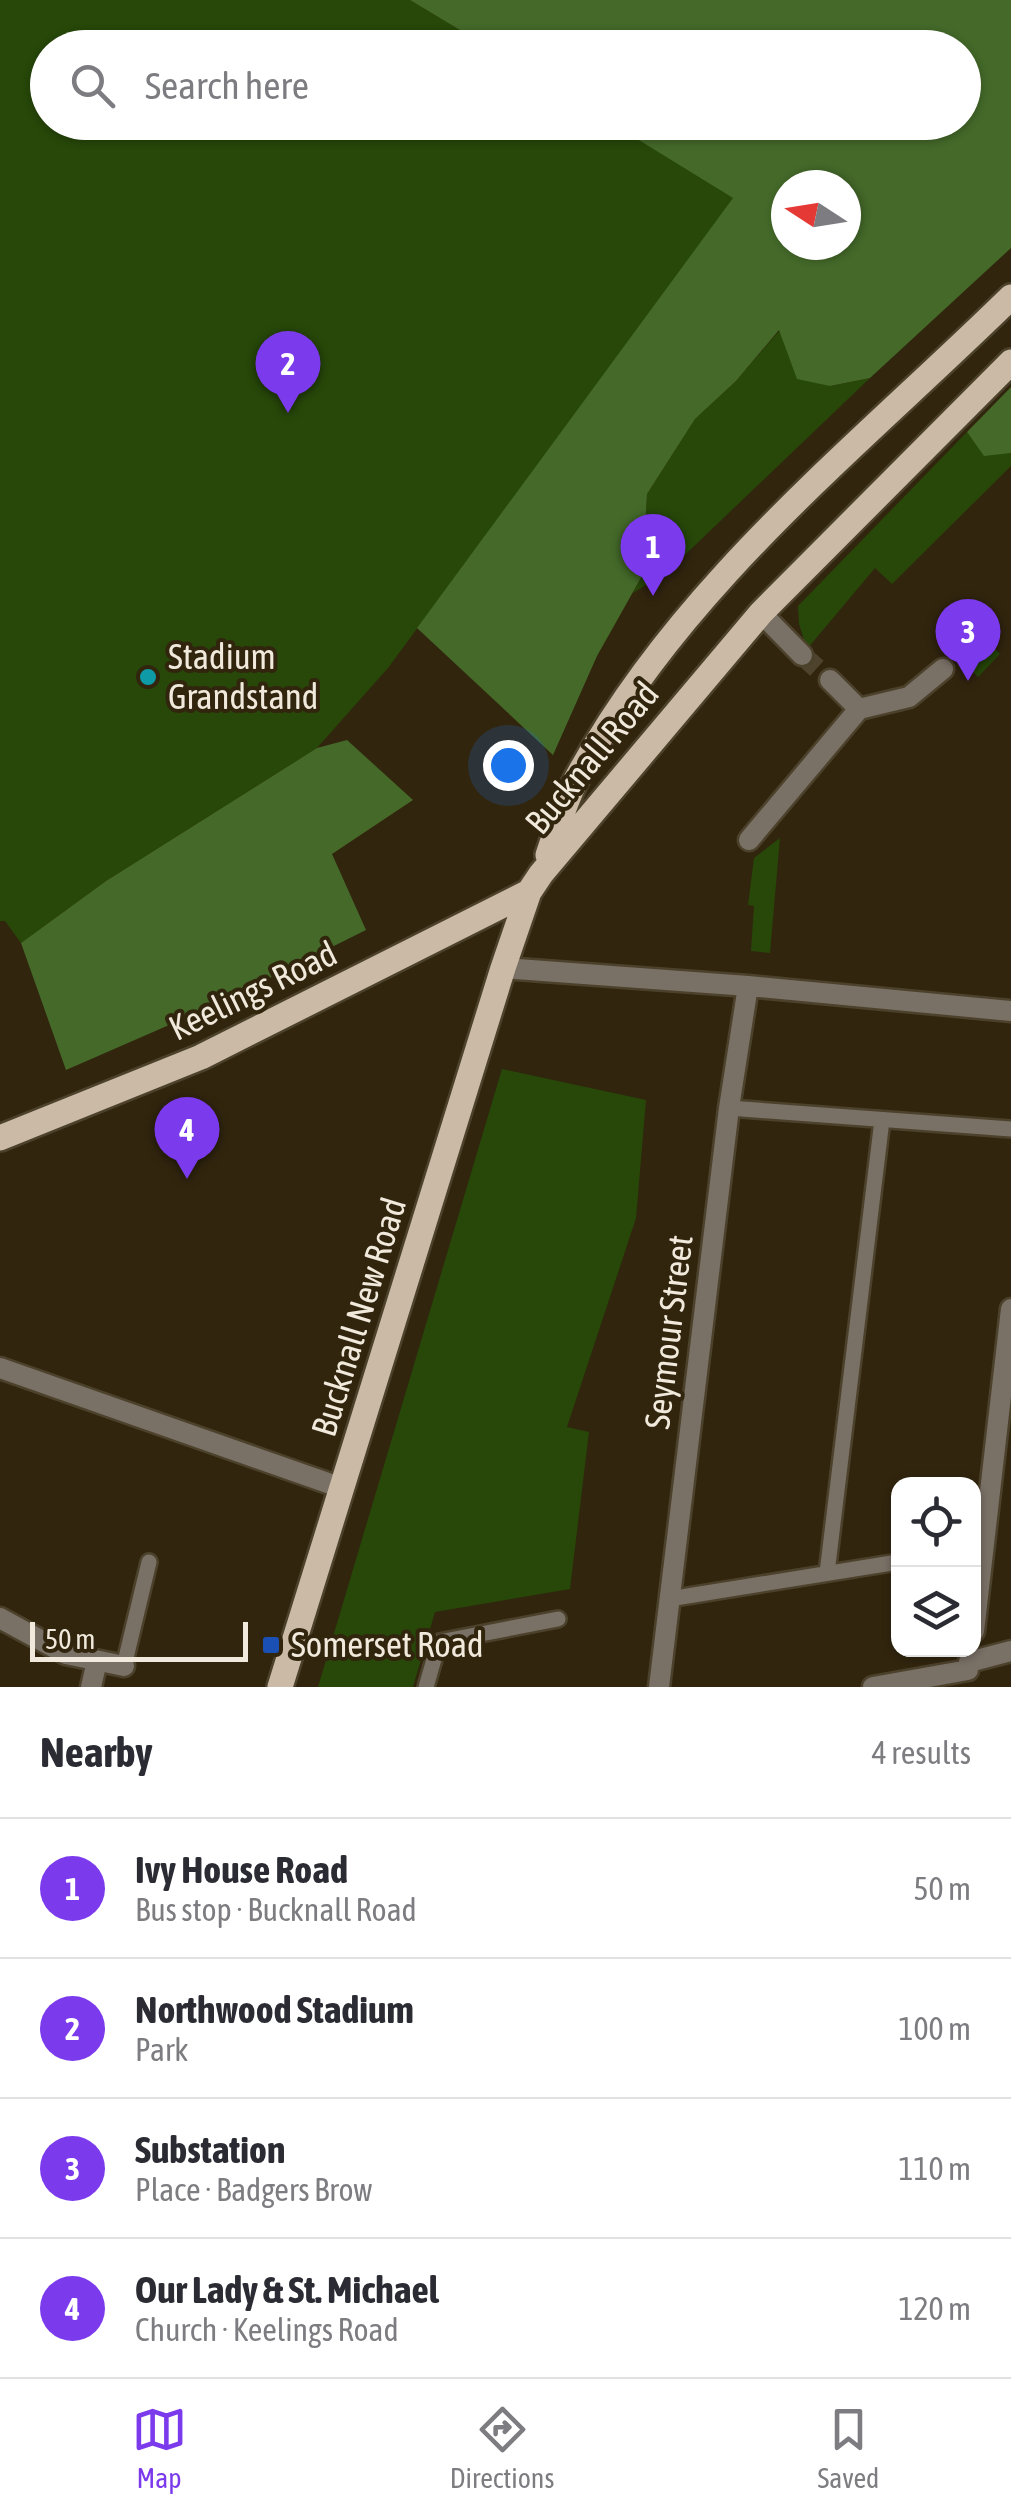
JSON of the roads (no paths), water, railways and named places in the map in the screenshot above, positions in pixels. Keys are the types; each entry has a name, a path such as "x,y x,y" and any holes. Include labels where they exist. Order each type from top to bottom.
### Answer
{"main road":[{"name":"Bucknall Road","path":"535,883 576,778 682,624 749,546 1011,297"},
{"name":"Bucknall Road","path":"535,883 761,613 1011,362"},
{"name":"Bucknall New Road","path":"280,1687 503,968 535,883"},
{"name":"Keelings Road","path":"0,1138 201,1056 535,883"}],"street":[{"path":"761,613 802,655"},
{"path":"749,840 859,709 909,697 942,669"},
{"path":"830,680 859,709"},
{"path":"503,968 1011,1011"},
{"name":"Seymour Street","path":"658,1687 729,1108 748,986"},
{"path":"981,1541 1003,1450 1011,1309"},
{"path":"0,1368 342,1488"},
{"path":"0,1618 66,1654 124,1666"},
{"path":"872,1687 969,1667 1011,1651"},
{"path":"91,1687 98,1661"}],"lane":[{"path":"729,1108 1011,1130"},
{"path":"827,1573 882,1120"},
{"path":"124,1666 148,1562"},
{"path":"668,1599 891,1563"},
{"path":"426,1687 438,1642 558,1619"}],"tunnel":[{"path":"802,655 830,680"}],"place":[{"name":"Northwood Stadium","path":"288,413"},
{"name":"Ivy House Road","path":"653,596"},
{"name":"Stadium Grandstand","path":"148,677"},
{"name":"Substation","path":"968,681"},
{"name":"Our Lady & St. Michael","path":"187,1179"},
{"name":"Somerset Road","path":"271,1645"}]}
